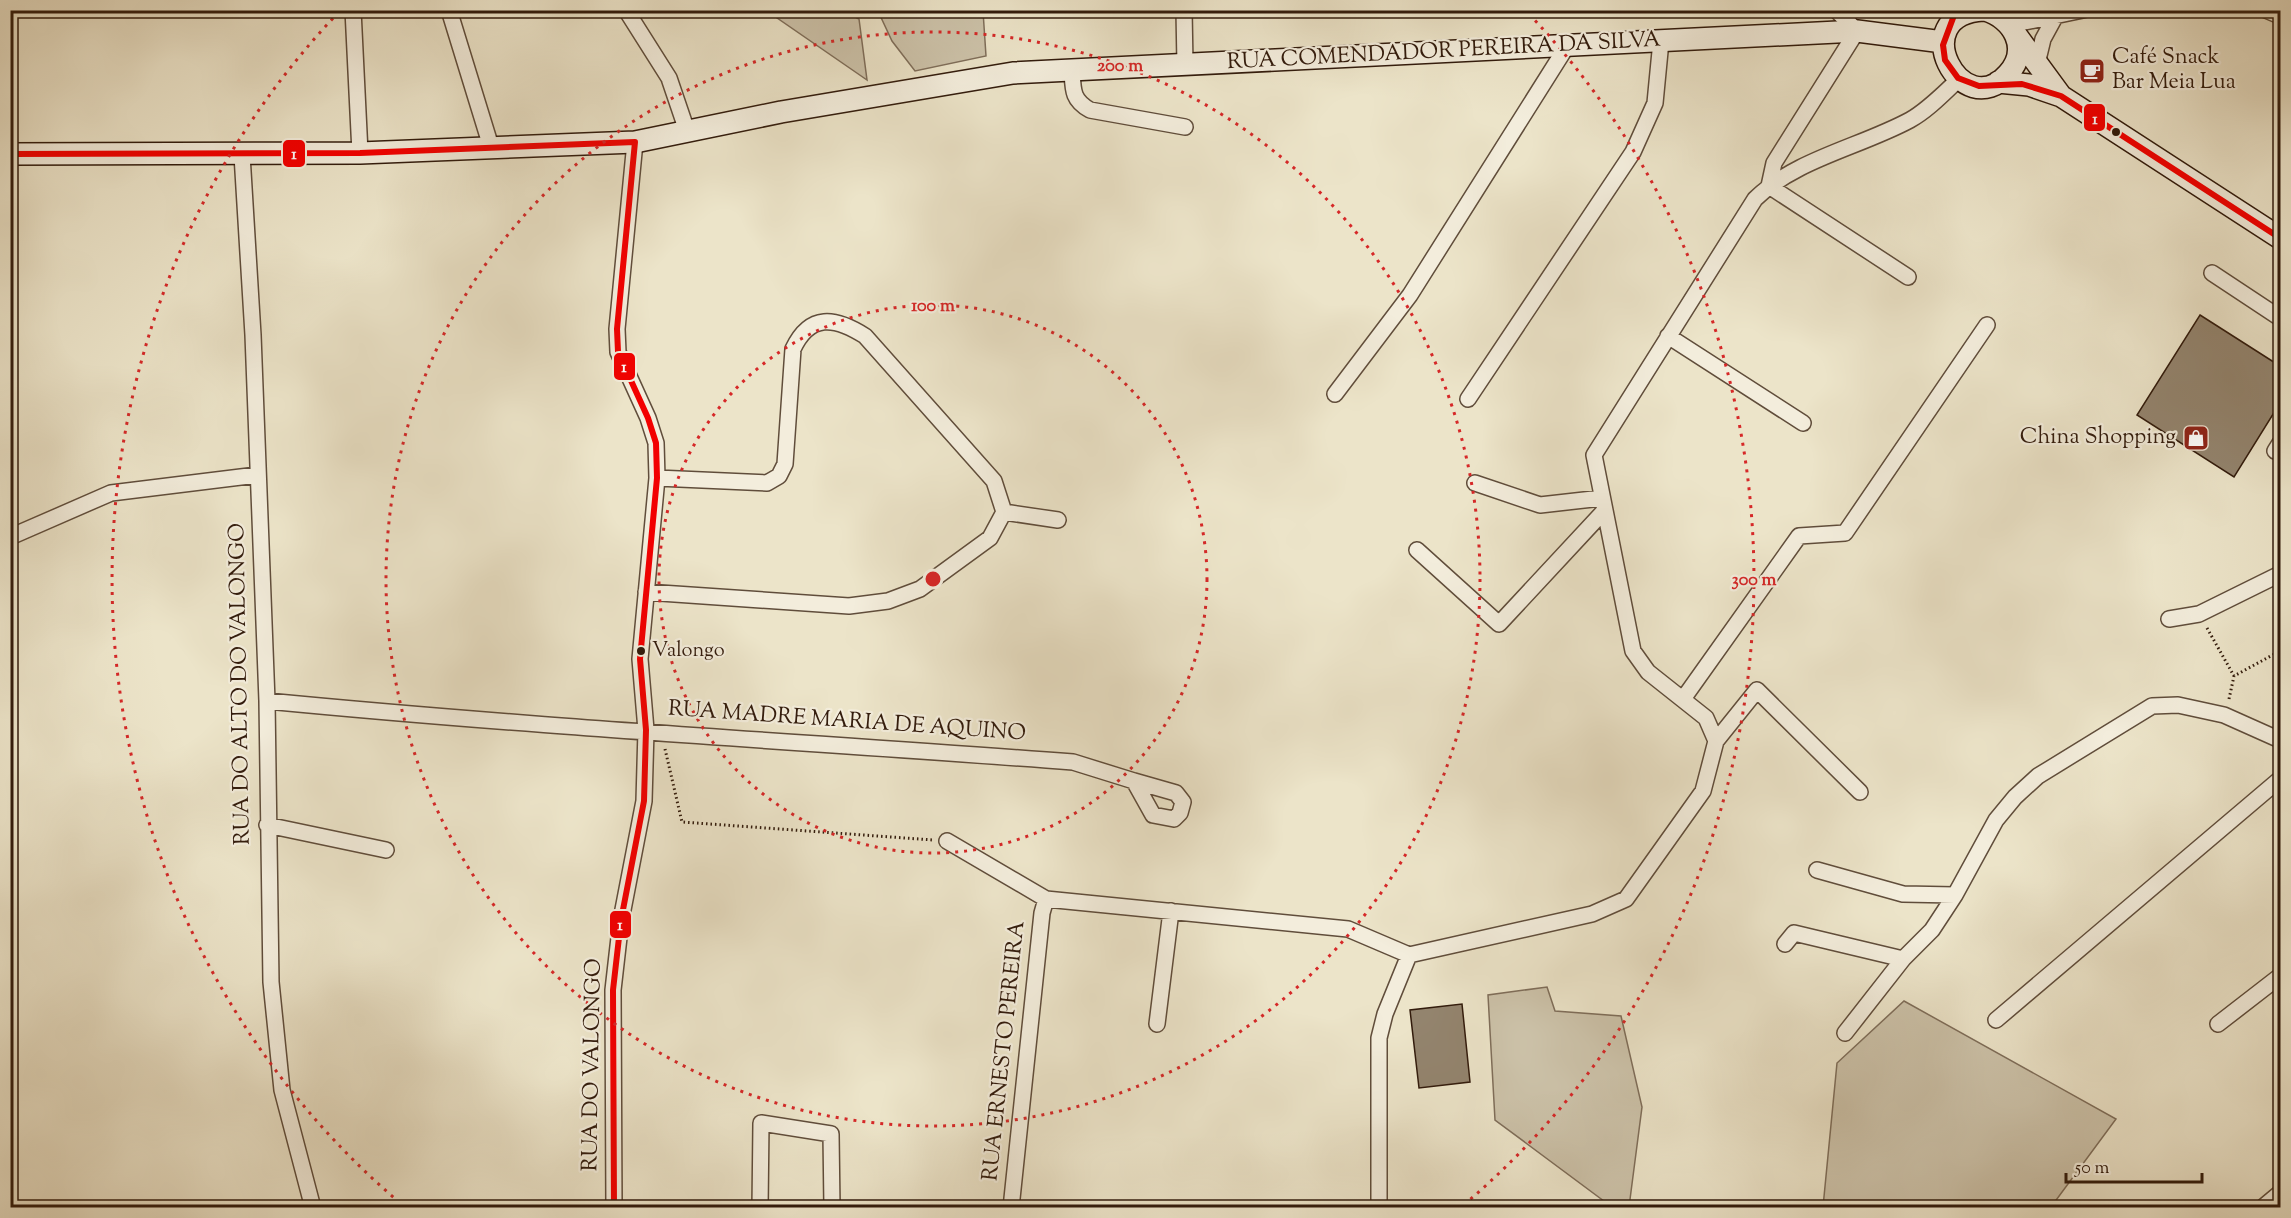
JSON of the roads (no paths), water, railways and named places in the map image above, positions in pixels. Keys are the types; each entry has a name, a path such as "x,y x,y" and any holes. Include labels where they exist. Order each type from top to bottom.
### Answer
{"main road":[{"path":"2061,96 2007,21 1984,10 1955,16 1943,42 1946,63 1959,79 1978,86 1998,82 2029,85 2061,96 2280,238"},
{"path":"1998,82 2007,75 2018,54 2007,21"},
{"name":"RUA COMENDADOR PEREIRA DA SILVA","path":"10,154 360,153 492,150 635,142 944,82 1013,73 1857,31 1943,42"}],"street":[{"path":"353,10 360,153"},
{"path":"449,10 492,150"},
{"path":"626,10 669,78 687,131"},
{"path":"1184,10 1185,65"},
{"path":"1769,186 1774,163 1857,31 1836,10"},
{"path":"2007,21 2055,17 2083,10"},
{"path":"2266,10 2280,16"},
{"path":"2037,64 2043,39 2055,17"},
{"path":"1468,399 1633,152 1655,103 1661,41"},
{"path":"1335,394 1410,295 1566,46"},
{"path":"1072,70 1073,95 1080,104 1090,110 1185,127"},
{"path":"1716,741 1706,718 1648,672 1633,651 1594,455 1755,199 1769,186 1911,119 1959,79"},
{"name":"RUA DO VALONGO","path":"614,1208 613,990 621,920 644,801 646,730 640,659 657,478 656,442 648,418 618,352 617,329 635,142"},
{"name":"RUA DO ALTO DO VALONGO","path":"242,155 267,701 271,982 282,1090 313,1208"},
{"path":"1769,186 1908,277"},
{"path":"2212,273 2280,318"},
{"path":"646,592 849,606 888,601 920,589 990,538 1004,512 994,481 865,336 848,325 832,322 815,323 801,332 793,349 785,464 779,476 767,483 657,478"},
{"path":"1683,699 1799,536 1845,532 1987,325"},
{"path":"1668,336 1803,423"},
{"path":"10,537 111,493 257,475"},
{"path":"1475,483 1540,505 1604,504"},
{"path":"1417,550 1499,624 1604,504"},
{"path":"1004,512 1058,520"},
{"path":"2169,619 2199,614 2280,574"},
{"path":"947,841 1046,899 1348,929 1409,955 1592,914 1626,899 1703,791 1716,741 1757,690 1860,792"},
{"name":"RUA MADRE MARIA DE AQUINO","path":"267,701 461,720 646,730 1072,762 1134,781"},
{"path":"1845,1033 1903,959 1932,930 1955,895 1996,820 2014,797 2038,776 2152,706 2178,705 2224,715 2280,740"},
{"path":"1996,1020 2280,779"},
{"path":"267,825 386,850"},
{"path":"1817,870 1903,894 1955,895"},
{"name":"RUA ERNESTO PEREIRA","path":"1011,1208 1042,913 1046,899"},
{"path":"1157,1024 1171,911"},
{"path":"1785,944 1794,933 1903,959"},
{"path":"1379,1208 1378,1038 1385,1014 1409,955"},
{"path":"2218,1024 2280,976"},
{"path":"760,1208 761,1123 831,1134 832,1208"},
{"path":"2262,1208 2280,1193"}],"place":[{"name":"Café Snack Bar Meia Lua","path":"2092,71"},
{"name":"China Shopping","path":"2196,438"},
{"name":"Valongo","path":"641,651"}]}
